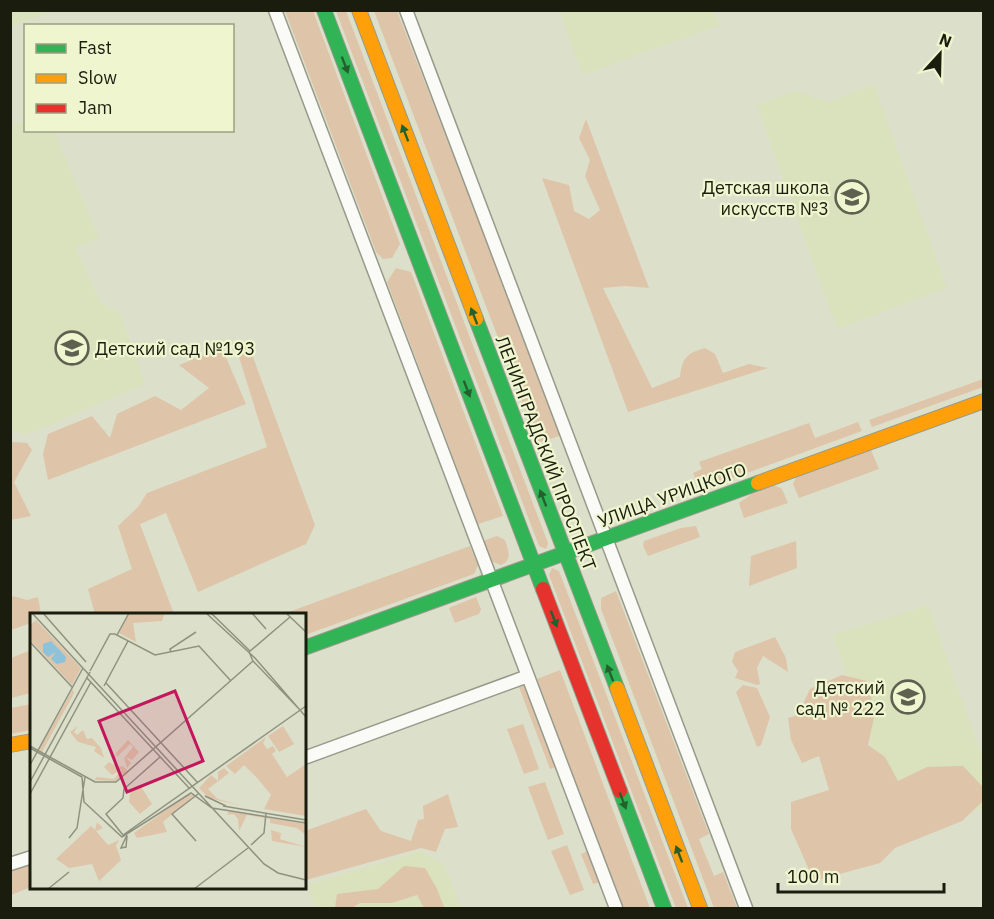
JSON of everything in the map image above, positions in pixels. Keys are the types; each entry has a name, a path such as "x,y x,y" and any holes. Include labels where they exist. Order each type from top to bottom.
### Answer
{"main road":[{"path":"324,10 663,909"},
{"name":"ЛЕНИНГРАДСКИЙ ПРОСПЕКТ","path":"359,10 700,909"},
{"name":"УЛИЦА УРИЦКОГО","path":"306,647 984,401"},
{"path":"10,745 30,741"}],"street":[{"path":"275,10 616,909"},
{"path":"406,10 746,909"},
{"path":"306,757 528,676"},
{"path":"10,864 30,857"}],"shaded area":[{"path":"11,10 53,10 53,11 11,27"},
{"path":"285,11 313,11 400,244 392,258 383,259 376,252"},
{"path":"336,11 346,11 548,543 546,549 539,546"},
{"path":"374,11 397,11 562,435 538,443"},
{"path":"560,11 714,11 720,25 582,75"},
{"name":"Детская школа искусств №3","path":"874,84 947,288 837,329 757,105 795,91 829,102"},
{"path":"586,119 649,288 625,286 603,288 652,388 680,377 686,357 705,348 715,354 723,373 749,364 768,368 628,412 542,178 569,185 574,211 589,219 600,210 585,176 590,160 579,138"},
{"name":"Детский сад №193","path":"24,121 24,132 54,132 99,238 76,248 100,302 120,313 145,384 25,435 10,429 10,127"},
{"path":"396,268 411,272 503,516 478,524 387,282"},
{"path":"247,341 315,525 306,544 198,592 166,513 140,524 174,613 95,613 88,589 132,569 118,526 138,507 147,493 267,447 235,344"},
{"path":"222,348 246,404 48,480 43,454 48,434 92,416 110,438 117,414 155,396 181,410 209,388 179,365"},
{"path":"983,379 983,387 872,427 869,420"},
{"path":"858,422 862,431 700,490 693,473 702,469 699,462 809,423 815,438"},
{"path":"11,442 27,443 32,450 14,482 31,516 11,520"},
{"path":"871,450 879,469 799,498 793,484 796,477"},
{"path":"774,485 782,489 788,503 744,518 739,503 753,493"},
{"path":"696,526 700,537 648,556 643,546 644,541 681,528"},
{"path":"497,536 505,540 508,551 507,560 501,565 491,561 483,541"},
{"path":"796,541 797,568 749,586 751,556"},
{"path":"470,546 478,565 474,574 306,635 306,613 286,613"},
{"path":"552,568 559,571 688,908 676,908 549,575"},
{"path":"616,591 709,834 699,839 714,876 723,872 737,908 714,908 601,609 601,598"},
{"path":"13,596 27,600 38,597 41,613 30,613 30,623 11,630 11,599"},
{"path":"476,597 481,609 479,614 455,623 449,608"},
{"name":"Детский сад № 222","path":"928,605 983,759 983,808 904,835 833,635"},
{"path":"775,637 786,658 788,672 763,656 757,668 760,684 735,678 738,671 732,662 735,652"},
{"path":"30,650 30,693 11,698 11,658"},
{"path":"560,670 650,908 623,908 537,679"},
{"path":"842,675 867,681 875,713 868,745 885,757 898,781 927,767 963,766 983,787 983,801 962,821 895,848 880,863 814,881 791,829 791,802 829,790 819,756 802,763 791,740 788,718 798,715 810,689"},
{"path":"525,685 556,767 550,769 519,687"},
{"path":"743,685 757,688 770,717 761,745 757,747 736,692"},
{"path":"30,704 30,730 11,734 11,708"},
{"path":"523,724 539,769 524,774 507,729"},
{"path":"545,782 564,834 548,840 528,787"},
{"path":"448,794 458,827 445,829 436,852 421,848 306,880 306,831 366,809 381,831 411,841 418,820 424,819 423,806"},
{"path":"567,845 584,890 570,895 551,851"},
{"path":"422,851 444,865 461,908 316,908 307,885"},
{"path":"588,851 600,882 593,884 581,854"},
{"path":"30,863 30,887 11,895 10,870"},
{"path":"404,866 425,868 444,907 424,908 417,895 392,903 360,903 352,908 335,908 337,894 378,889"}],"traffic: fast":[{"path":"324,10 543,589"},
{"path":"476,319 617,688"},
{"path":"306,647 758,483"},
{"path":"620,791 664,908"}],"traffic: slow":[{"path":"359,10 476,319"},
{"path":"758,483 984,401"},
{"path":"617,688 700,908"},
{"path":"10,745 30,741"}],"traffic: jam":[{"path":"543,589 620,791"}],"place":[{"name":"Детская школа искусств №3","path":"852,197"},
{"name":"Детский сад №193","path":"72,348"},
{"name":"Детский сад № 222","path":"908,697"}]}
